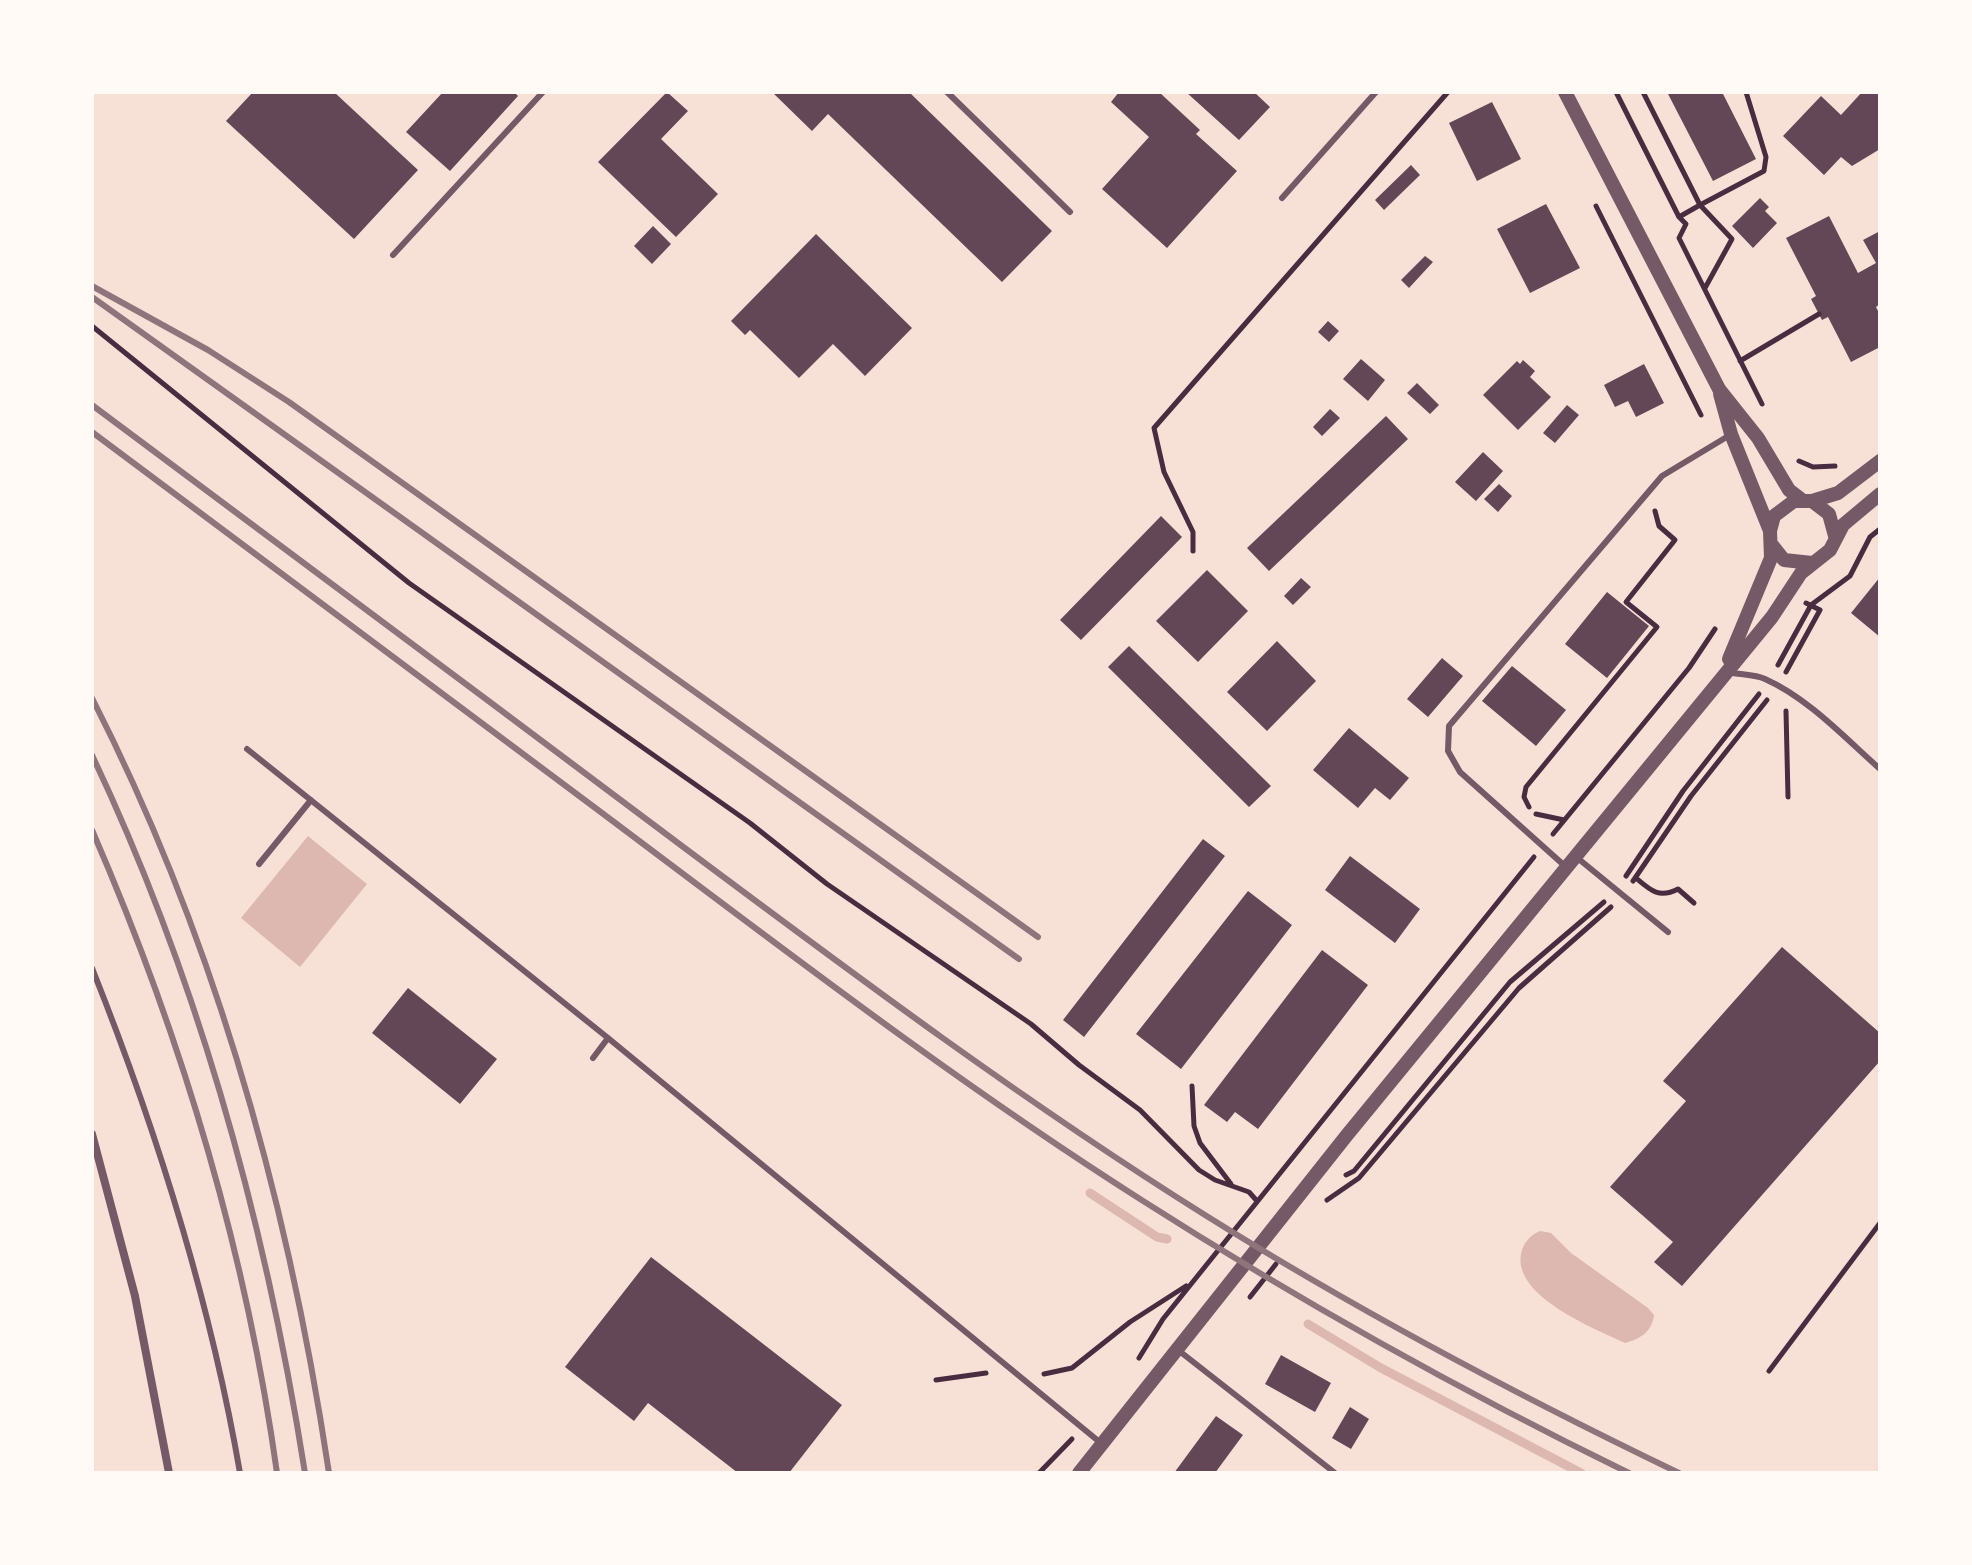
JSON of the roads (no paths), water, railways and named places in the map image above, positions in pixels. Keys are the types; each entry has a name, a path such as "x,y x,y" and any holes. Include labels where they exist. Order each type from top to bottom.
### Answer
{"street":[{"path":"1565,92 1719,389 1789,490 1829,514 1835,536"},
{"path":"1719,389 1731,434 1771,538 1784,560 1812,563"},
{"path":"1725,671 1767,569 1779,510 1838,493 1880,461"},
{"path":"1079,1473 1347,1135 1812,563 1830,550 1835,536 1854,514 1880,494"},
{"path":"92,1134 135,1296 169,1473"}],"lane":[{"path":"393,255 543,92"},
{"path":"947,92 1070,212"},
{"path":"1282,198 1376,92"},
{"path":"1668,932 1615,889 1542,847 1460,772 1448,751 1449,726 1642,496 1682,461 1731,434"},
{"path":"1725,671 1768,680 1778,686 1806,705 1880,769"},
{"path":"247,749 608,1038 1102,1444"},
{"path":"259,864 311,800"},
{"path":"92,968 132,1072 194,1268 240,1473"},
{"path":"593,1058 608,1038"},
{"path":"1178,1350 1335,1473"}],"waterway":[{"path":"1090,1193 1157,1237 1167,1239"},
{"path":"1308,1324 1381,1368 1581,1473"}],"railway":[{"path":"92,286 208,350 289,402 1038,937"},
{"path":"92,297 1019,959"},
{"path":"92,405 814,944 1072,1128 1205,1215 1379,1318 1679,1473"},
{"path":"92,432 863,1008 1000,1106 1199,1236 1320,1308 1442,1377 1629,1473"},
{"path":"92,698 136,790 175,883 242,1076 292,1273 329,1473"},
{"path":"92,755 165,928 224,1106 270,1288 305,1473"},
{"path":"92,830 154,986 206,1145 248,1308 277,1473"}]}
